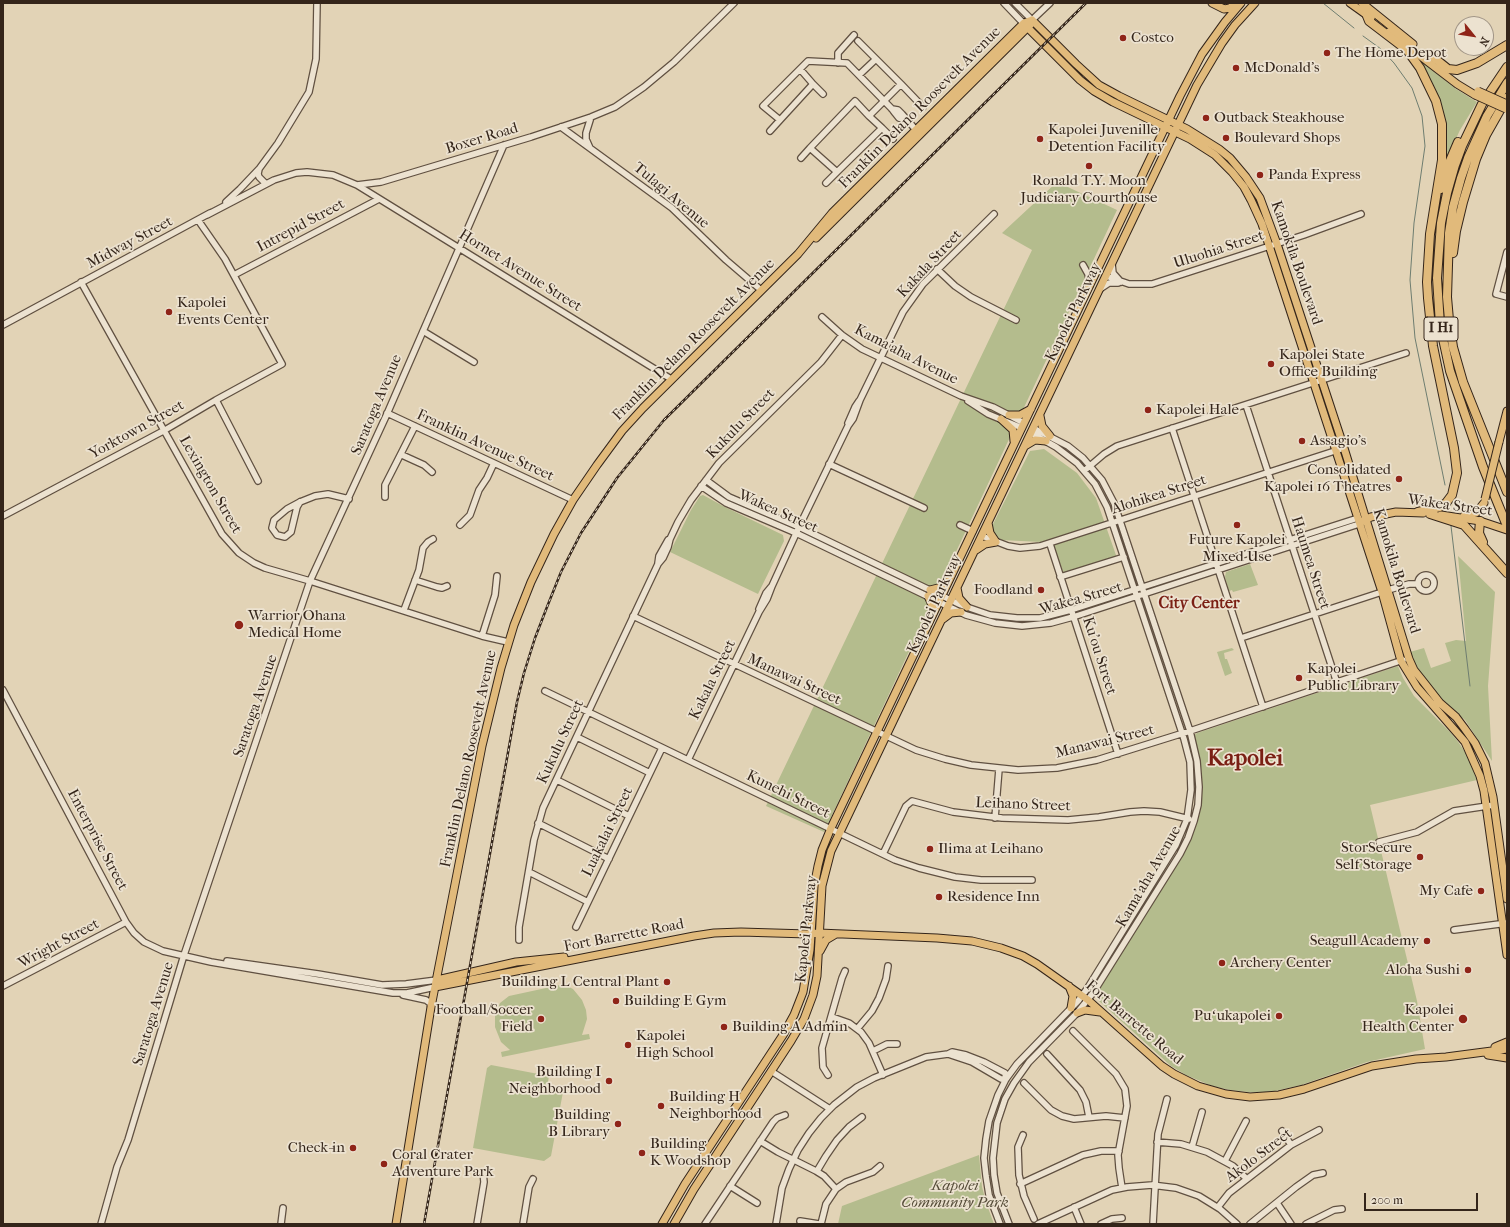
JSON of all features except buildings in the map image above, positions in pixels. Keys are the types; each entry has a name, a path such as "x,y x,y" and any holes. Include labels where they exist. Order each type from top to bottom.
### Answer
{"highway":[{"path":"1367,16 1369,21 1407,50 1420,68 1436,101 1442,124 1442,153 1430,234 1427,282 1433,346 1454,448 1457,473 1452,495 1446,503 1440,507 1418,512"},
{"path":"1428,56 1433,56 1448,69 1457,70 1477,63 1507,44"},
{"name":"I H1","path":"1503,526 1458,398 1448,365 1440,325 1438,278 1441,224 1447,193 1462,146 1482,104 1507,67"},
{"path":"1456,78 1463,69"},
{"name":"I H1","path":"1507,83 1486,116 1461,178 1453,207 1449,233 1447,297 1453,347 1463,382 1507,492"},
{"path":"1447,297 1456,231 1468,184 1486,135 1507,98"},
{"path":"1430,234 1443,182 1457,145 1473,115 1482,104"},
{"path":"1427,282 1437,345 1441,360 1469,437 1483,467"},
{"path":"1430,514 1464,525 1507,573"},
{"path":"1480,521 1479,533 1487,550"}],"main road":[{"path":"1212,3 1224,9 1230,8 1235,3"},
{"name":"Kapolei Parkway","path":"674,1224 694,1189 796,1034 807,1012 815,985 818,955 814,932 814,887 818,866 831,828 1167,124 1202,54 1241,3"},
{"name":"Kapolei Parkway","path":"662,1224 685,1184 787,1029 798,1008 805,983 824,877 831,852 1197,85 1214,55 1235,25 1255,3"},
{"path":"1350,3 1457,84 1507,107"},
{"path":"1362,3 1477,93"},
{"name":"Franklin Delano Roosevelt Avenue","path":"396,1224 431,1007 482,746 508,642 536,569 554,534 597,465 622,431 671,378 808,246 1032,20"},
{"name":"Kamokila Boulevard","path":"1032,20 1088,76 1108,90 1167,124"},
{"name":"Franklin Delano Roosevelt Avenue","path":"798,254 826,219 916,130 1026,26"},
{"name":"Kamokila Boulevard","path":"1026,26 1080,80 1104,97 1219,148 1230,158 1246,177 1263,204 1366,519 1385,591 1401,661 1416,687 1465,742 1482,782 1505,922 1507,955"},
{"path":"1104,97 1108,90"},
{"name":"Kamokila Boulevard","path":"1176,128 1209,151 1232,172 1252,200 1260,218 1359,521 1409,658 1414,670 1440,703 1456,717 1475,743 1485,762 1492,787 1507,899"},
{"path":"1096,272 1106,276"},
{"path":"1009,415 1020,416 1031,409"},
{"path":"1480,521 1507,411"},
{"path":"1025,446 1035,440 1048,439 1042,426 1041,413"},
{"path":"1001,419 1013,430 1014,444"},
{"path":"1023,426 1032,430"},
{"path":"1459,517 1476,512 1484,501"},
{"name":"Wakea Street","path":"1359,521 1396,512 1418,512 1480,521 1503,526 1507,530"},
{"path":"975,551 985,544 996,542 990,533 988,523"},
{"path":"973,531 982,536"},
{"path":"932,616 932,605 928,593 949,581"},
{"path":"957,588 959,598 967,607"},
{"path":"942,619 952,613 961,612"},
{"name":"Fort Barrette Road","path":"436,983 451,977 516,962 563,957 706,930 741,927 937,938 972,941 1001,948 1023,956 1047,969 1085,998 1162,1066 1174,1074 1198,1086 1235,1096 1262,1097 1279,1095 1304,1090 1372,1066 1416,1059 1507,1049"},
{"name":"Fort Barrette Road","path":"436,983 694,936 734,932 814,932"},
{"path":"786,933 805,938 810,950"},
{"path":"818,955 826,940 837,933"},
{"path":"439,969 442,973 451,977"},
{"path":"1069,986 1073,996 1074,1011 1085,1010 1102,1013"},
{"path":"1469,1054 1499,1047 1507,1042"},
{"path":"1469,1054 1507,1058"},
{"path":"763,1066 772,1071"}],"street":[{"name":"Midway Street","path":"3,325 208,215 233,196 259,169 278,143 309,92 316,55 317,3"},
{"name":"Boxer Road","path":"208,215 283,176 307,172 332,175 357,185 392,180 591,117 615,107 644,87 674,62 734,3"},
{"path":"1004,3 1026,26"},
{"path":"1015,3 1032,20"},
{"name":"Franklin Delano Roosevelt Avenue","path":"1032,20 1050,3"},
{"path":"838,63 838,53 854,35"},
{"path":"858,41 923,106"},
{"path":"859,75 876,59"},
{"path":"780,120 763,106 808,61 847,63 899,118 906,120 916,130"},
{"path":"800,70 823,94"},
{"path":"770,131 813,84"},
{"path":"869,116 901,84"},
{"path":"801,158 855,101 893,139"},
{"path":"590,148 586,139 586,132 591,117"},
{"name":"Tulagi Avenue","path":"561,127 672,208 726,260 761,290"},
{"path":"826,183 882,128"},
{"name":"Saratoga Avenue","path":"101,1224 117,1167 128,1140 184,955 310,581 349,499 504,145"},
{"path":"810,148 837,172"},
{"path":"259,169 259,177 266,184"},
{"name":"Hornet Avenue Street","path":"357,185 671,378"},
{"name":"Intrepid Street","path":"234,275 379,199"},
{"name":"Kakala Street","path":"688,760 759,612 766,593 772,586 848,426 854,407 860,400 908,303 923,284 994,214"},
{"name":"Uluohia Street","path":"1106,276 1122,283 1137,285 1152,284 1343,222 1361,214"},
{"path":"198,220 225,258 234,275"},
{"path":"1507,252 1496,294 1507,297"},
{"path":"1112,264 1115,276 1122,283"},
{"path":"1090,285 1088,274 1083,265 1096,272"},
{"path":"938,269 955,286 971,297 1016,320"},
{"name":"Yorktown Street","path":"3,516 165,430 282,364 234,275"},
{"name":"Lexington Street","path":"81,282 222,534 230,545 245,557 260,566 404,610 482,636 508,642"},
{"path":"1099,290 1109,284 1122,283"},
{"name":"Kama'aha Avenue","path":"822,317 842,335 862,349 963,397 1009,415 1023,426"},
{"path":"423,331 474,362"},
{"name":"Kukulu Street","path":"519,940 519,927 529,872 538,823 543,808 686,507 719,463 821,362 842,335"},
{"path":"1084,471 1104,454 1117,446 1406,353"},
{"name":"Kama'aha Avenue","path":"963,397 981,410 1001,419 1023,426"},
{"path":"216,400 258,481"},
{"name":"Haumea Street","path":"1246,405 1336,683"},
{"name":"Franklin Avenue Street","path":"387,413 574,500"},
{"path":"385,497 385,485 402,455 415,426"},
{"path":"1172,428 1263,707"},
{"name":"Kama'aha Avenue","path":"1009,1224 995,1184 993,1149 999,1115 1014,1083 1029,1062 1085,998 1180,854 1194,821 1198,800 1199,778 1197,761 1190,731 1121,520 1107,488 1090,466 1072,449 1048,439 1032,430"},
{"name":"Kama'aha Avenue","path":"1048,439 1084,471 1100,492 1114,523 1182,734 1190,762 1192,780 1187,819 1180,837 1085,998"},
{"name":"Alohikea Street","path":"982,536 1008,546 1020,548 1050,544 1344,448"},
{"path":"402,455 424,465 432,472"},
{"path":"460,526 470,515 479,490 494,463"},
{"path":"830,464 924,508"},
{"name":"Wakea Street","path":"706,480 729,496 881,566 940,599 990,615 1017,618 1040,618 1071,610 1290,539 1359,521"},
{"name":"Wakea Street","path":"702,486 722,501 878,573 928,593"},
{"path":"300,502 297,507 292,532 285,537 277,535 272,528 274,520 287,509 300,502 315,496 328,494 349,499"},
{"name":"Wakea Street","path":"950,603 961,612 987,621 1022,626 1041,625 1138,597 1292,546 1359,521"},
{"path":"960,525 973,531"},
{"path":"404,610 415,580 423,548 433,539"},
{"name":"Ku'ou Street","path":"1050,544 1118,754"},
{"path":"1060,577 1124,557"},
{"path":"1138,575 1146,581 1154,583"},
{"path":"482,636 495,595 497,576"},
{"path":"1121,594 1129,587 1131,576"},
{"path":"415,580 442,588 447,586"},
{"path":"1241,638 1385,591 1409,584 1418,584"},
{"path":"1149,608 1152,597 1156,591"},
{"path":"1125,601 1134,603 1141,608"},
{"name":"Manawai Street","path":"633,616 734,665 924,753 971,765 999,769 1031,770 1058,768 1118,754 1409,658"},
{"name":"Enterprise Street","path":"3,690 126,922 139,938 150,946 162,951 205,959 272,967 382,985 436,983"},
{"name":"Kunehi Street","path":"545,691 883,854 919,868 955,877 994,880 1032,880"},
{"path":"577,737 650,773"},
{"name":"Luakalai Street","path":"576,927 662,748"},
{"path":"995,818 999,769"},
{"path":"557,780 629,816"},
{"name":"Leihano Street","path":"883,854 906,806 910,802 960,813 995,818 1068,820 1144,811 1168,814 1194,821"},
{"path":"1379,842 1417,832 1454,811 1494,805"},
{"path":"538,823 609,859"},
{"path":"529,872 588,902"},
{"name":"Wright Street","path":"3,986 126,922"},
{"path":"1454,930 1505,922"},
{"name":"Enterprise Street","path":"205,959 211,962 389,993 408,993 436,983"},
{"path":"857,1029 872,1011 879,998 884,986 888,966"},
{"path":"828,1075 823,1067 822,1053 845,971"},
{"path":"389,993 424,999 429,1002 431,1007"},
{"name":"Kama'aha Avenue","path":"1000,1224 988,1190 985,1167 987,1130 991,1112 1006,1079 1023,1056 1074,1011"},
{"path":"832,1017 844,1021 857,1029 867,1039 883,1074"},
{"path":"1073,1031 1116,1074 1121,1081 1127,1098 1119,1152 1119,1168 1122,1188"},
{"path":"872,1051 888,1044 897,1044"},
{"path":"776,1224 782,1188 793,1160 809,1133 830,1110 857,1087 883,1074 926,1058 935,1055 948,1054 972,1062 1001,1079 1006,1079 1014,1083"},
{"path":"1047,1054 1080,1090 1086,1102 1089,1117"},
{"path":"772,1071 830,1110"},
{"path":"1024,1083 1061,1119 1106,1116 1125,1118"},
{"path":"1153,1224 1158,1130 1167,1099"},
{"path":"1192,1147 1202,1112"},
{"path":"705,1224 773,1122 777,1118 785,1115"},
{"path":"817,1171 837,1140 849,1127 862,1117"},
{"path":"1225,1161 1246,1121"},
{"name":"Akolo Street","path":"1218,1207 1226,1196 1290,1145 1319,1130"},
{"path":"1282,1131 1290,1145"},
{"path":"1023,1135 1018,1145 1017,1154 1020,1184 1026,1202 1036,1222 1104,1193 1122,1188 1155,1185 1176,1188 1191,1193 1218,1207 1237,1224"},
{"path":"760,1141 793,1160 817,1171 836,1189"},
{"path":"1157,1142 1192,1147 1207,1152 1237,1168 1247,1179"},
{"path":"1020,1184 1083,1155 1101,1151 1119,1152"},
{"path":"800,1220 820,1224 826,1204 836,1189 846,1182 873,1172 880,1166"},
{"path":"477,1224 484,1182 483,1172"},
{"path":"1250,1224 1311,1176 1323,1173"},
{"path":"523,1224 529,1187 533,1179"},
{"path":"730,1186 757,1203"},
{"path":"1277,1203 1291,1224"},
{"path":"1074,1207 1081,1224"},
{"path":"281,1224 283,1208"},
{"path":"1306,1224 1334,1210 1342,1209"},
{"path":"1101,1224 1112,1219 1122,1218"}],"green space":[{"path":"1413,55 1456,89 1477,102 1460,130 1448,156 1442,174 1442,119"},
{"path":"1057,182 1117,210 824,832 766,806 1032,250 1002,233"},
{"path":"1044,449 1077,473 1096,498 1117,558 1065,577 1051,539 1041,542 1001,540 990,530 1030,451"},
{"path":"703,495 783,535 784,541 758,594 670,552 691,510 700,496"},
{"path":"1458,556 1495,592 1488,686 1492,761 1465,720 1449,707 1422,677 1410,652 1424,648 1431,668 1451,661 1445,643 1456,640 1466,641"},
{"path":"1250,564 1258,585 1233,592 1232,590 1229,591 1225,577 1226,572"},
{"path":"1232,648 1234,650 1224,653 1225,659 1227,659 1232,673 1225,676 1217,652"},
{"path":"1398,666 1403,678 1414,696 1459,743 1467,755 1477,780 1370,805 1417,1001 1425,1049 1367,1062 1301,1085 1275,1091 1257,1093 1212,1086 1186,1075 1171,1066 1099,1001 1096,992 1178,861 1199,804 1193,736 1197,733"},
{"path":"560,985 573,989 582,1000 586,1010 587,1019 582,1035 589,1034 590,1039 502,1057 501,1052 510,1050 501,1042 495,1027 495,1015 500,1003 509,996"},
{"path":"491,1065 549,1076 547,1088 563,1092 551,1156 544,1161 473,1148 487,1068"},
{"name":"Kapolei Community Park","path":"979,1155 982,1187 994,1224 838,1224 842,1206"}],"waterway":[{"path":"1323,3 1354,28"},
{"path":"1363,36 1381,49 1394,63 1412,88 1422,116 1425,146 1414,223 1410,280 1415,338 1445,485"},
{"path":"1451,526 1470,686"}],"railway":[{"path":"424,1224 517,702 535,638 561,572 581,533 617,478 664,420 1086,3"}],"place":[{"name":"Costco","path":"1123,38"},
{"name":"The Home Depot","path":"1327,53"},
{"name":"McDonald's","path":"1236,68"},
{"name":"Outback Steakhouse","path":"1206,118"},
{"name":"Boulevard Shops","path":"1226,138"},
{"name":"Kapolei Juvenille Detention Facility","path":"1040,139"},
{"name":"Ronald T.Y. Moon Judiciary Courthouse","path":"1089,166"},
{"name":"Panda Express","path":"1260,175"},
{"name":"Kapolei Events Center","path":"169,312"},
{"name":"Kapolei State Office Building","path":"1271,364"},
{"name":"Kapolei Hale","path":"1148,410"},
{"name":"Assagio's","path":"1302,441"},
{"name":"Consolidated Kapolei 16 Theatres","path":"1399,479"},
{"name":"Future Kapolei Mixed Use","path":"1237,525"},
{"name":"Foodland","path":"1041,590"},
{"name":"Warrior Ohana Medical Home","path":"239,625"},
{"name":"Kapolei Public Library","path":"1299,678"},
{"name":"Ilima at Leihano","path":"930,849"},
{"name":"StorSecure Self Storage","path":"1420,857"},
{"name":"My Cafe","path":"1481,891"},
{"name":"Residence Inn","path":"939,897"},
{"name":"Seagull Academy","path":"1427,941"},
{"name":"Archery Center","path":"1222,963"},
{"name":"Aloha Sushi","path":"1468,970"},
{"name":"Building L Central Plant","path":"667,982"},
{"name":"Building E Gym","path":"616,1001"},
{"name":"Puʻukapolei","path":"1279,1016"},
{"name":"Football/Soccer Field","path":"541,1019"},
{"name":"Kapolei Health Center","path":"1463,1019"},
{"name":"Building A Admin","path":"724,1027"},
{"name":"Kapolei High School","path":"628,1045"},
{"name":"Building I Neighborhood","path":"609,1081"},
{"name":"Building H Neighborhood","path":"661,1106"},
{"name":"Building B Library","path":"618,1124"},
{"name":"Check-in","path":"353,1148"},
{"name":"Building K Woodshop","path":"642,1153"},
{"name":"Coral Crater Adventure Park","path":"384,1164"}],"district":[{"name":"City Center","path":"1199,604"},
{"name":"Kapolei","path":"1245,759"}]}
